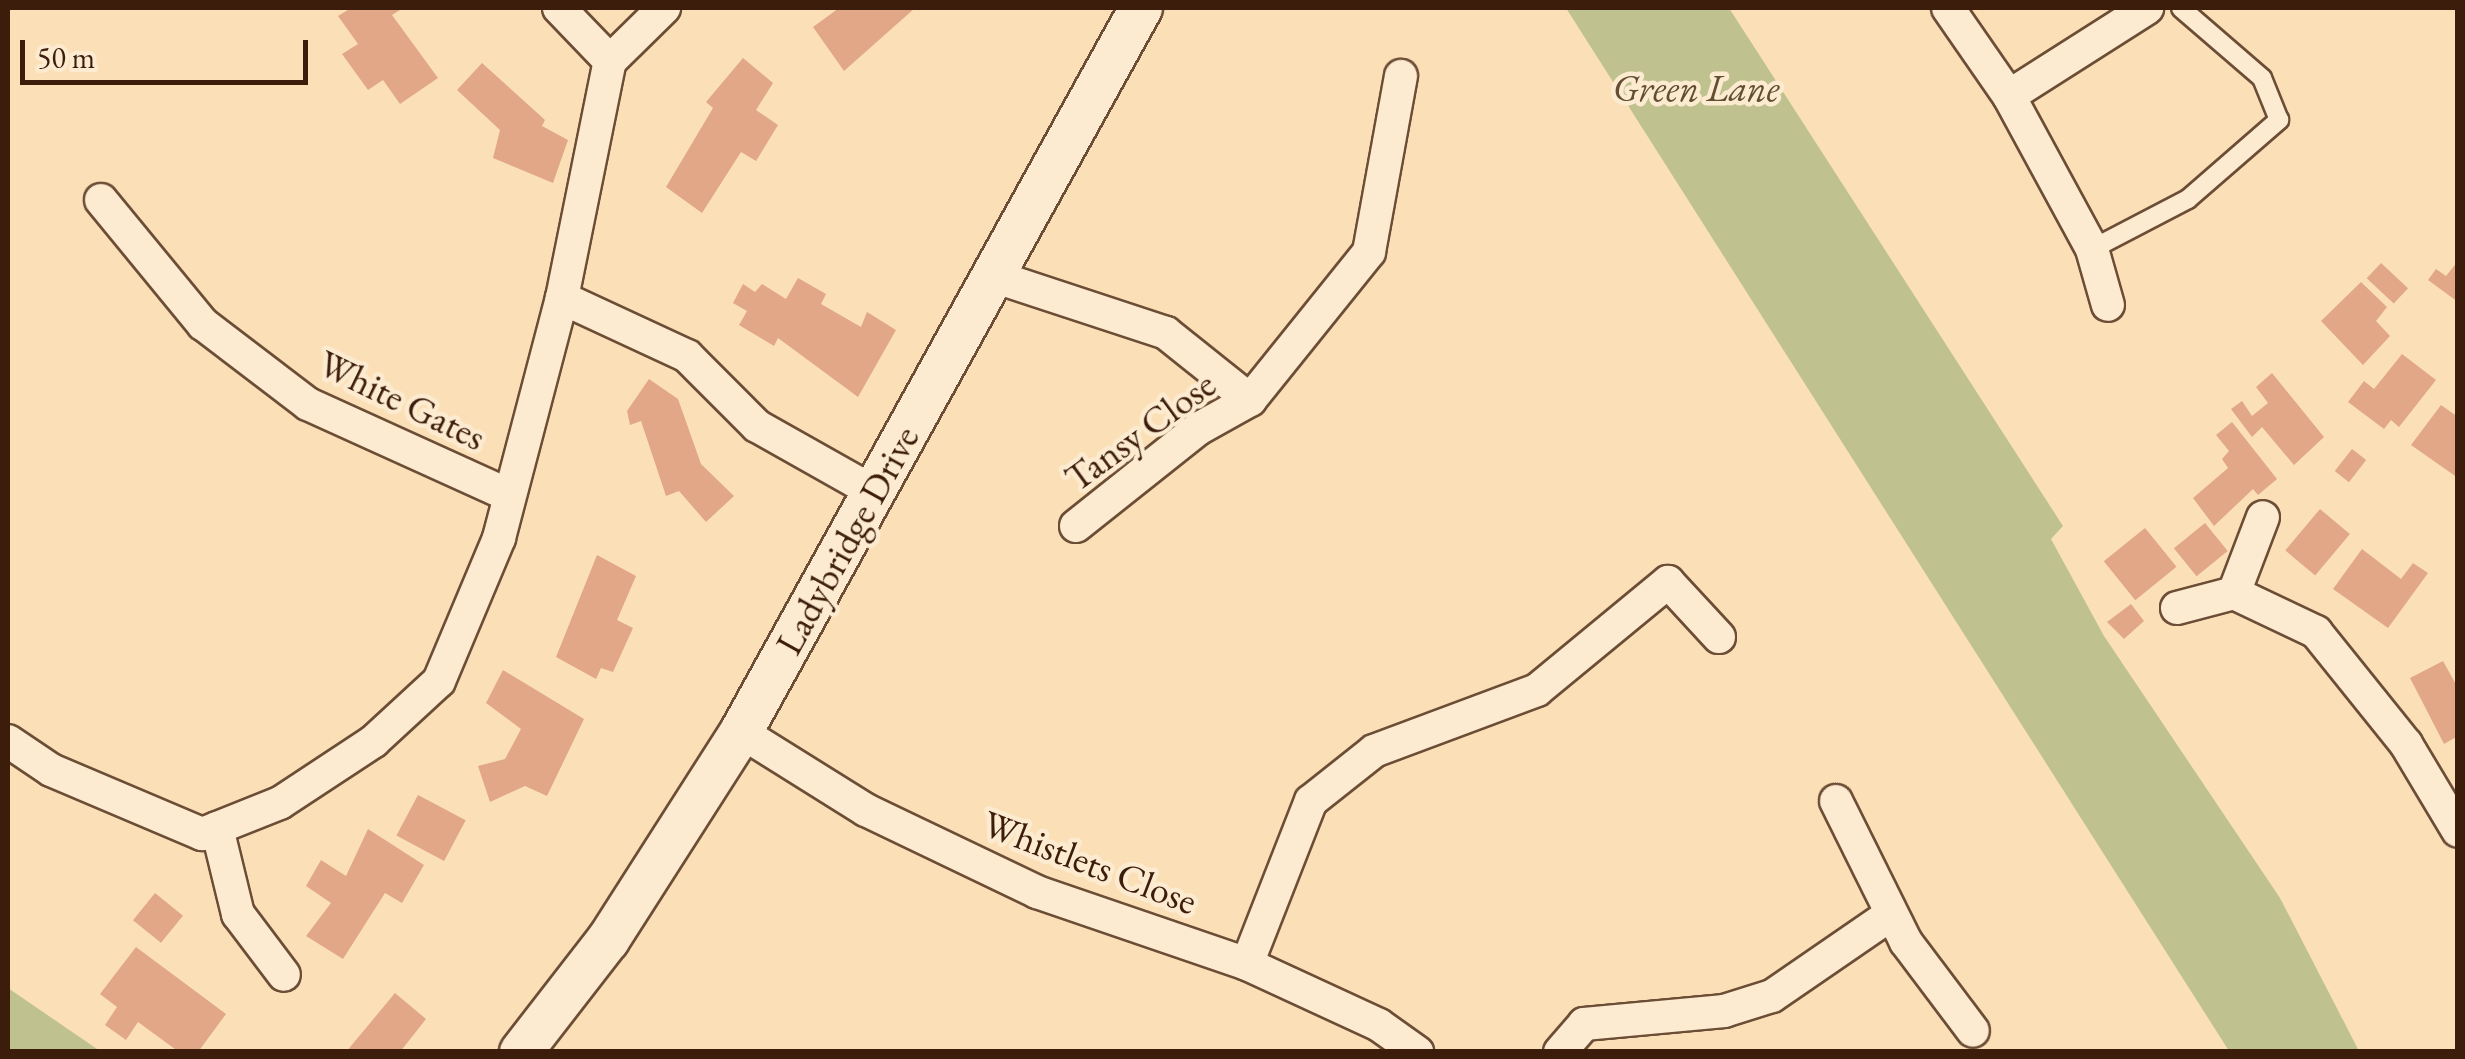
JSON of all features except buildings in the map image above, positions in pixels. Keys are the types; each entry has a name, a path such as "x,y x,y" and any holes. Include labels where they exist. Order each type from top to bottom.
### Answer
{"street":[{"path":"559,8 610,61 664,8"},
{"name":"Ladybridge Drive","path":"520,1052 608,940 741,732 1141,8"},
{"path":"1948,8 2009,96 2092,249 2108,305"},
{"path":"2009,96 2147,8"},
{"name":"White Gates","path":"218,828 280,802 374,742 439,681 488,569 562,298 610,61"},
{"name":"Tansy Close","path":"1076,526 1198,429 1250,400 1369,252 1401,76"},
{"name":"White Gates","path":"101,200 203,324 308,404 506,494"},
{"name":"Tansy Close","path":"993,276 1166,333 1250,400"},
{"path":"562,298 687,356 757,426 874,492"},
{"path":"2234,593 2263,517"},
{"path":"1247,964 1311,802 1374,751 1537,690 1668,582 1719,638"},
{"path":"2177,608 2234,593 2316,632 2455,815"},
{"name":"Whistlets Close","path":"741,732 866,810 1036,892 1247,964 1371,1038 1417,1052"},
{"path":"8,741 52,770 202,834 218,828 238,914 284,975"},
{"path":"1836,801 1890,916 1973,1031"},
{"path":"1560,1052 1584,1024 1724,1010 1772,996 1890,916"}],"lane":[{"path":"2092,249 2188,200 2279,120 2262,78 2181,8"}],"green space":[{"name":"Green Lane","path":"1566,8 1729,8 2063,526 2051,539 2104,636 2280,898 2359,1051 2229,1051"},
{"path":"8,988 100,1051 8,1051"}]}
